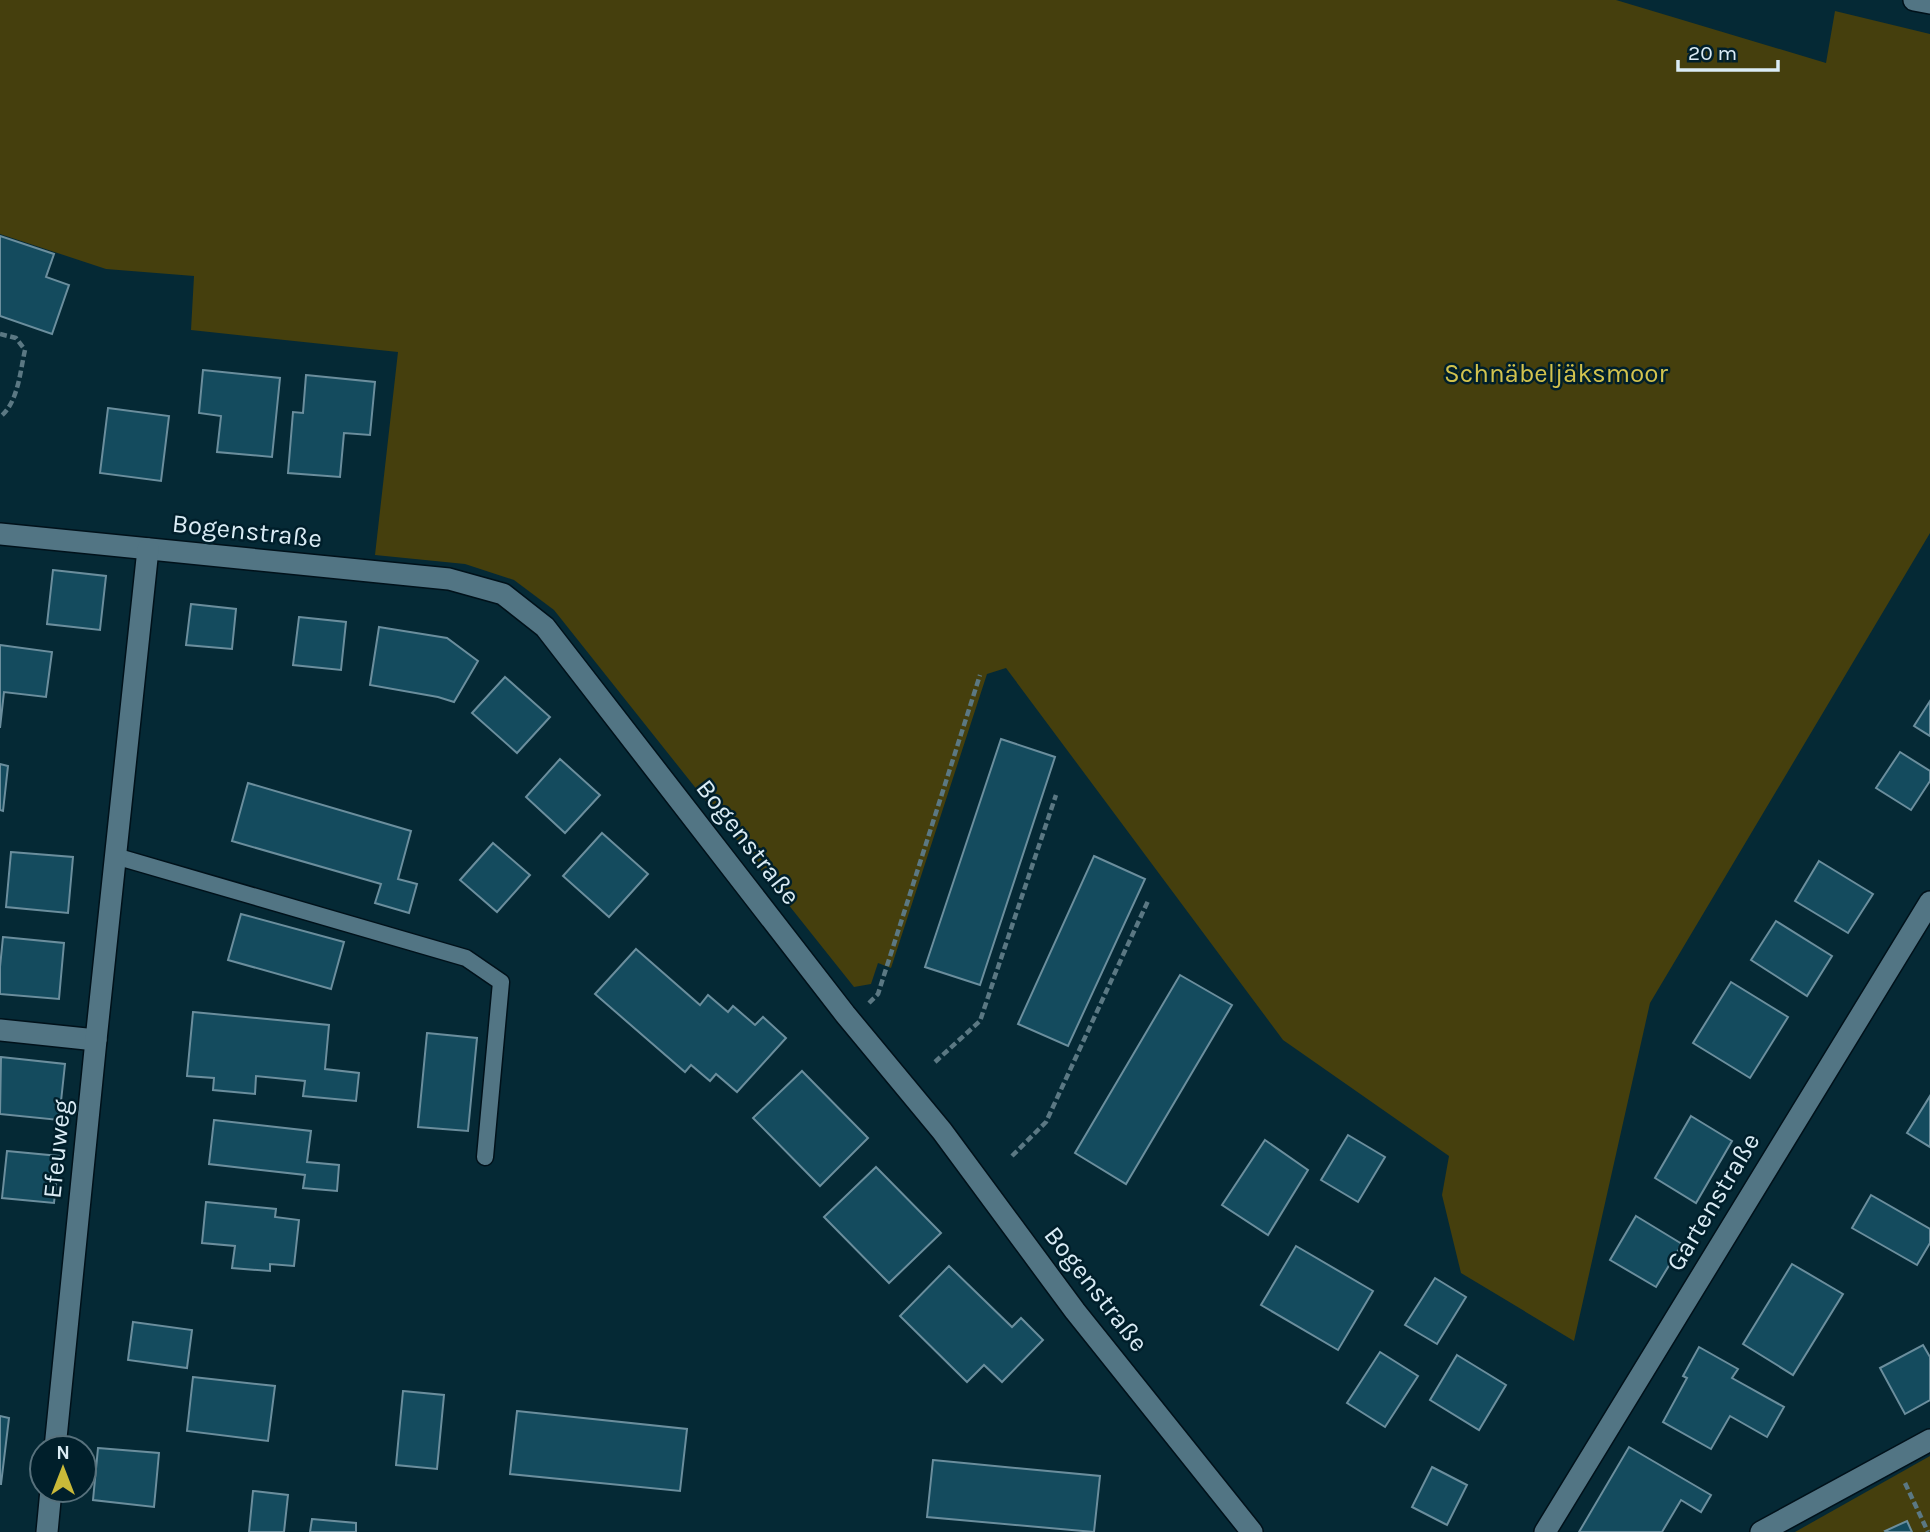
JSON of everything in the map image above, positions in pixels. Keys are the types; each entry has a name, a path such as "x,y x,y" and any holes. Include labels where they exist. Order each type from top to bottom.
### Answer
{"street":[{"path":"1914,0 1930,4"},
{"name":"Bogenstraße","path":"0,534 449,579 503,594 545,627 852,1022 942,1131 1075,1311 1252,1532"},
{"name":"Efeuweg","path":"56,1434 148,550"},
{"name":"Gartenstraße","path":"1545,1532 1930,902"},
{"path":"0,1030 96,1040"},
{"path":"1761,1532 1930,1440"},
{"path":"47,1532 50,1504"}],"lane":[{"path":"115,856 466,958 501,982 485,1157"}],"path":[{"path":"0,334 16,338 25,350 8,411 0,417"},
{"path":"852,1022 878,994 980,675"},
{"path":"935,1062 980,1021 1056,795"},
{"path":"1012,1156 1046,1122 1148,901"},
{"path":"1894,1460 1928,1532"}],"green space":[{"name":"Schnäbeljäksmoor","path":"0,0 1616,0 1826,63 1835,11 1930,34 1930,533 1650,1003 1574,1341 1461,1273 1442,1195 1449,1156 1283,1040 1006,668 987,674 891,968 878,963 871,984 854,987 554,610 514,580 465,564 375,555 398,352 191,330 194,276 106,269 0,234"},
{"path":"1930,1456 1930,1532 1795,1532"}],"building":[{"path":"0,236 54,254 46,277 69,285 52,334 0,316"},
{"path":"203,370 280,378 272,457 217,452 221,416 199,413"},
{"path":"306,375 375,382 370,435 344,433 340,477 288,473 293,412 303,413"},
{"path":"108,408 169,416 161,481 100,473"},
{"path":"53,570 106,576 100,630 47,624"},
{"path":"191,604 236,609 232,649 186,645"},
{"path":"299,617 346,622 341,670 293,665"},
{"path":"379,627 447,638 478,661 454,702 370,685"},
{"path":"0,645 52,652 46,697 4,692 0,728"},
{"path":"505,677 550,717 517,753 472,713"},
{"path":"1930,701 1930,736 1914,726"},
{"path":"1001,739 1055,757 980,985 925,967"},
{"path":"1900,752 1930,771 1930,781 1911,810 1876,788"},
{"path":"560,759 600,795 565,833 526,797"},
{"path":"0,764 8,766 3,811 0,810"},
{"path":"248,783 411,831 398,879 417,884 409,913 375,903 381,884 232,841"},
{"path":"602,833 648,874 609,917 563,876"},
{"path":"493,843 530,875 497,912 460,880"},
{"path":"11,852 73,857 68,913 6,907"},
{"path":"1094,856 1145,879 1068,1046 1018,1024"},
{"path":"1819,861 1873,894 1848,933 1795,901"},
{"path":"241,914 344,942 331,989 228,960"},
{"path":"1776,921 1832,956 1807,996 1751,960"},
{"path":"3,937 64,943 59,999 0,994"},
{"path":"636,949 700,1005 708,995 728,1012 733,1006 755,1025 763,1017 786,1038 737,1092 716,1074 710,1081 691,1065 685,1072 595,994"},
{"path":"1180,975 1232,1005 1126,1184 1075,1153"},
{"path":"1731,982 1788,1017 1750,1078 1693,1043"},
{"path":"193,1012 329,1025 325,1069 359,1073 356,1101 303,1096 305,1081 256,1076 255,1094 213,1090 214,1078 187,1076"},
{"path":"427,1033 477,1038 468,1131 418,1127"},
{"path":"1,1057 65,1064 59,1120 0,1114"},
{"path":"802,1071 868,1138 820,1186 753,1118"},
{"path":"1930,1096 1930,1147 1907,1133"},
{"path":"1691,1116 1732,1141 1696,1203 1655,1178"},
{"path":"214,1120 311,1131 307,1162 339,1165 337,1191 303,1188 305,1175 209,1164"},
{"path":"1348,1135 1385,1157 1358,1202 1321,1180"},
{"path":"1265,1140 1308,1170 1268,1235 1222,1205"},
{"path":"7,1151 59,1156 54,1203 2,1198"},
{"path":"876,1167 941,1233 889,1283 824,1217"},
{"path":"1871,1195 1930,1229 1930,1243 1917,1265 1852,1228"},
{"path":"206,1202 276,1209 275,1217 299,1220 294,1266 270,1264 270,1271 232,1268 235,1246 202,1243"},
{"path":"1636,1216 1682,1244 1656,1287 1610,1260"},
{"path":"1296,1246 1373,1291 1338,1350 1261,1305"},
{"path":"1792,1264 1843,1294 1793,1375 1743,1344"},
{"path":"949,1266 1012,1327 1021,1318 1043,1340 1002,1382 984,1365 967,1382 900,1316"},
{"path":"1435,1278 1466,1297 1437,1344 1405,1325"},
{"path":"133,1322 192,1330 187,1368 128,1360"},
{"path":"1923,1345 1930,1357 1930,1400 1905,1414 1880,1368"},
{"path":"1699,1347 1738,1369 1732,1378 1784,1407 1767,1437 1730,1416 1711,1449 1663,1422 1687,1378 1683,1376"},
{"path":"1380,1352 1418,1376 1385,1427 1347,1403"},
{"path":"1457,1355 1506,1385 1479,1430 1430,1400"},
{"path":"193,1377 275,1386 268,1441 187,1431"},
{"path":"403,1391 444,1395 437,1469 396,1465"},
{"path":"517,1411 687,1429 680,1491 510,1474"},
{"path":"0,1416 9,1418 1,1484 0,1484"},
{"path":"1629,1447 1711,1495 1701,1512 1681,1500 1662,1532 1579,1532"},
{"path":"98,1448 159,1453 154,1507 98,1501"},
{"path":"933,1460 1100,1476 1094,1532 927,1517"},
{"path":"1432,1467 1467,1485 1447,1525 1412,1507"},
{"path":"253,1491 288,1495 284,1532 249,1532"},
{"path":"312,1519 356,1523 356,1532 310,1532"},
{"path":"1907,1521 1912,1532 1885,1531"}]}
